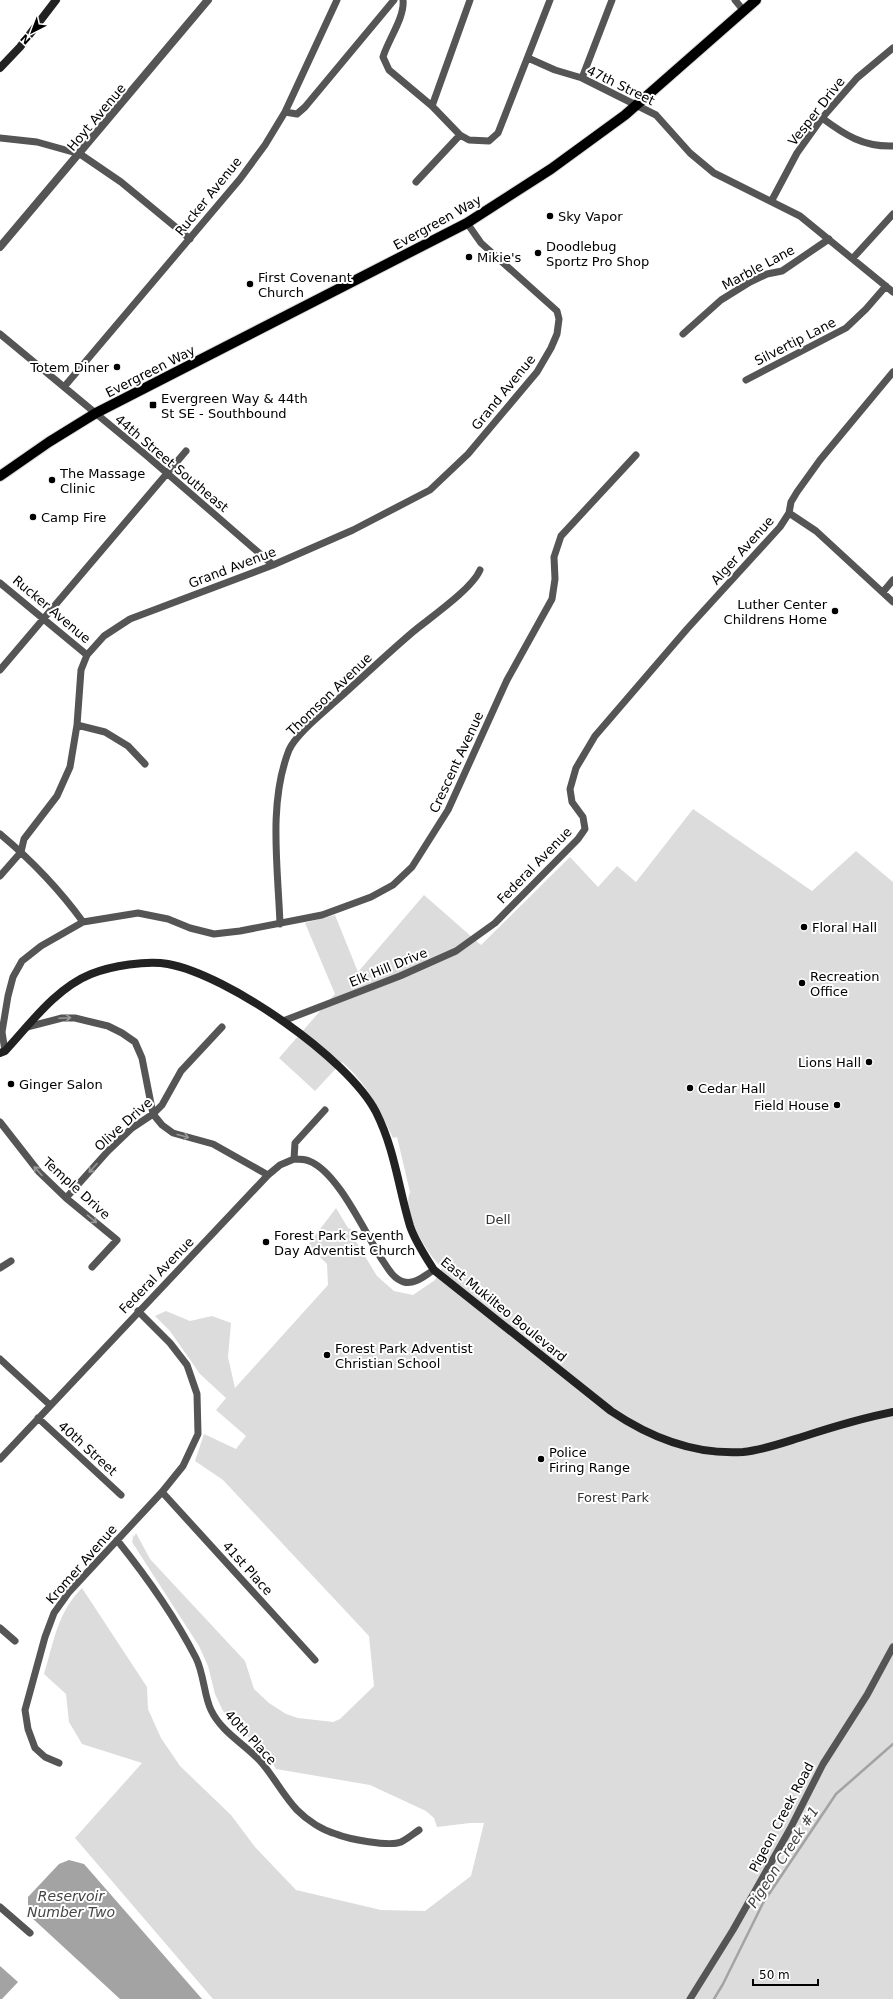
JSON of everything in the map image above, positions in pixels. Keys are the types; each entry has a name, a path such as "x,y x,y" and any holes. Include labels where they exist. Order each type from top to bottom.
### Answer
{"main road":[{"path":"0,68 20,47 56,0"},
{"name":"Evergreen Way","path":"96,413 467,223 551,169 637,105 756,0"},
{"path":"0,476 49,442 96,413"},
{"name":"East Mukilteo Boulevard","path":"3,1052 59,995 91,974 115,968 143,964 168,964 205,977 242,996 283,1021 328,1057 356,1085 375,1111 391,1145 410,1227 434,1270 612,1411 636,1428 683,1446 714,1452 744,1452 766,1448 893,1412"}],"street":[{"name":"Hoyt Avenue","path":"0,247 80,154 208,0"},
{"path":"332,0 332,11"},
{"name":"Rucker Avenue","path":"64,387 240,179 265,145 285,112 337,0"},
{"path":"285,112 297,114 305,107 394,0"},
{"path":"403,0 404,8 386,46 383,57 389,70 432,106 460,135 469,140 489,141 498,133 550,0"},
{"path":"432,106 470,0"},
{"path":"582,78 612,0"},
{"path":"735,0 744,11"},
{"name":"Vesper Drive","path":"772,200 797,153 822,118 857,78 893,48"},
{"name":"47th Street","path":"528,58 555,70 582,78 656,115 690,153 714,173 772,200 800,216 893,292"},
{"path":"822,118 846,136 877,146 893,146"},
{"path":"416,182 460,135"},
{"path":"0,138 37,142 80,154 122,182 190,239"},
{"path":"853,258 893,214"},
{"name":"Grand Avenue","path":"0,876 22,852 24,839 57,796 70,767 77,725 81,670 87,656 104,636 130,619 273,565 353,530 430,490 468,454 515,400 543,362 557,334 560,319 557,311 481,243 467,223"},
{"name":"Marble Lane","path":"683,334 721,300 750,282 767,274 782,271 829,239"},
{"name":"Silvertip Lane","path":"746,380 846,328 866,309 886,286"},
{"name":"44th Street Southeast","path":"0,334 168,473 273,565"},
{"name":"Alger Avenue","path":"595,736 687,629 780,527 789,513 791,502 820,460 893,372"},
{"path":"0,670 186,451"},
{"name":"Crescent Avenue","path":"3,1052 2,1032 8,996 13,977 22,961 41,946 83,922 138,913 168,919 190,928 214,934 240,931 322,915 371,897 393,885 412,867 448,810 507,680 552,599 555,579 554,557 561,536 636,455"},
{"path":"789,513 816,531 893,602"},
{"name":"Thomson Avenue","path":"280,924 277,839 278,797 290,748 306,729 398,645 458,595 477,576 480,570"},
{"path":"883,592 893,580"},
{"name":"Rucker Avenue","path":"0,583 87,656"},
{"path":"77,725 105,732 128,746 145,764"},
{"name":"Federal Avenue","path":"495,923 578,839 585,829 583,817 572,802 570,788 576,768 595,736"},
{"path":"0,834 22,852 67,900 83,922"},
{"name":"Elk Hill Drive","path":"283,1021 400,976 456,951 495,923"},
{"path":"27,1027 62,1018 75,1018 108,1026 122,1033 135,1042 142,1058 153,1114 162,1125 173,1133 213,1144 268,1175"},
{"name":"Olive Drive","path":"66,1198 113,1146 132,1128 153,1114 162,1105 181,1072 222,1027"},
{"path":"325,1110 295,1144 294,1159 310,1161 336,1185 352,1206 369,1240 388,1269 396,1278 405,1282 415,1281 434,1270"},
{"name":"Temple Drive","path":"0,1122 39,1172 66,1198 117,1240 92,1268"},
{"name":"Federal Avenue","path":"0,1459 138,1311 268,1175 280,1165 294,1159"},
{"path":"0,1268 11,1261"},
{"name":"Kromer Avenue","path":"59,1763 46,1757 35,1748 28,1729 25,1710 45,1636 54,1613 69,1592 162,1492 183,1466 198,1434 196,1394 187,1366 170,1343 138,1311"},
{"path":"1,1363 50,1405"},
{"name":"40th Street","path":"38,1418 121,1495"},
{"name":"41st Place","path":"162,1492 315,1660"},
{"name":"40th Place","path":"117,1540 166,1608 196,1659 211,1710 224,1729 261,1762 279,1789 298,1811 315,1824 336,1834 359,1839 387,1843 400,1842 419,1830"},
{"path":"0,1628 14,1641"},
{"name":"Pigeon Creek Road","path":"690,1999 733,1930 790,1829 823,1764 867,1695 893,1647"},
{"path":"0,1907 30,1933"}],"green space":[{"name":"Forest Park","path":"693,809 812,891 856,851 893,882 893,1999 213,1999 75,1838 142,1763 82,1744 69,1722 66,1694 44,1674 57,1628 67,1607 82,1588 147,1687 148,1709 161,1738 180,1766 231,1815 255,1847 296,1890 381,1910 425,1911 471,1876 484,1823 437,1827 434,1818 426,1811 370,1785 276,1769 270,1759 223,1711 215,1694 208,1666 199,1646 132,1542 132,1534 134,1537 136,1533 150,1559 245,1661 254,1689 269,1703 286,1714 298,1718 333,1722 340,1719 374,1686 369,1636 223,1480 195,1461 204,1434 236,1449 246,1436 216,1410 226,1398 200,1374 170,1331 155,1316 166,1311 190,1321 212,1316 231,1323 228,1357 235,1388 328,1285 327,1264 308,1245 336,1208 348,1228 351,1229 352,1235 377,1276 394,1291 413,1295 435,1280 442,1268 429,1253 412,1221 408,1201 410,1192 397,1137 393,1138 372,1097 359,1079 342,1062 315,1091 279,1058 335,994 305,923 335,915 358,972 424,895 481,945 570,857 598,887 617,866 636,882"}],"water":[{"name":"Reservoir Number Two","path":"69,1860 84,1864 202,1999 120,1999 31,1917 28,1909 28,1897 59,1864"},
{"path":"0,1966 18,1982 2,1999 0,1999"}],"waterway":[{"name":"Pigeon Creek #1","path":"714,1999 763,1903 836,1794 893,1744"}],"place":[{"name":"Sky Vapor","path":"550,216"},
{"name":"Doodlebug Sportz Pro Shop","path":"538,253"},
{"name":"Mikie's","path":"469,257"},
{"name":"First Covenant Church","path":"250,284"},
{"name":"Totem Diner","path":"117,367"},
{"name":"Evergreen Way & 44th St SE - Southbound","path":"153,405"},
{"name":"The Massage Clinic","path":"52,480"},
{"name":"Camp Fire","path":"33,517"},
{"name":"Luther Center Childrens Home","path":"835,611"},
{"name":"Floral Hall","path":"804,927"},
{"name":"Recreation Office","path":"802,983"},
{"name":"Lions Hall","path":"869,1062"},
{"name":"Ginger Salon","path":"11,1084"},
{"name":"Cedar Hall","path":"690,1088"},
{"name":"Field House","path":"837,1105"},
{"name":"Forest Park Seventh Day Adventist Church","path":"266,1242"},
{"name":"Forest Park Adventist Christian School","path":"327,1355"},
{"name":"Police Firing Range","path":"541,1459"}],"park label":[{"name":"Dell","path":"498,1219"}]}
